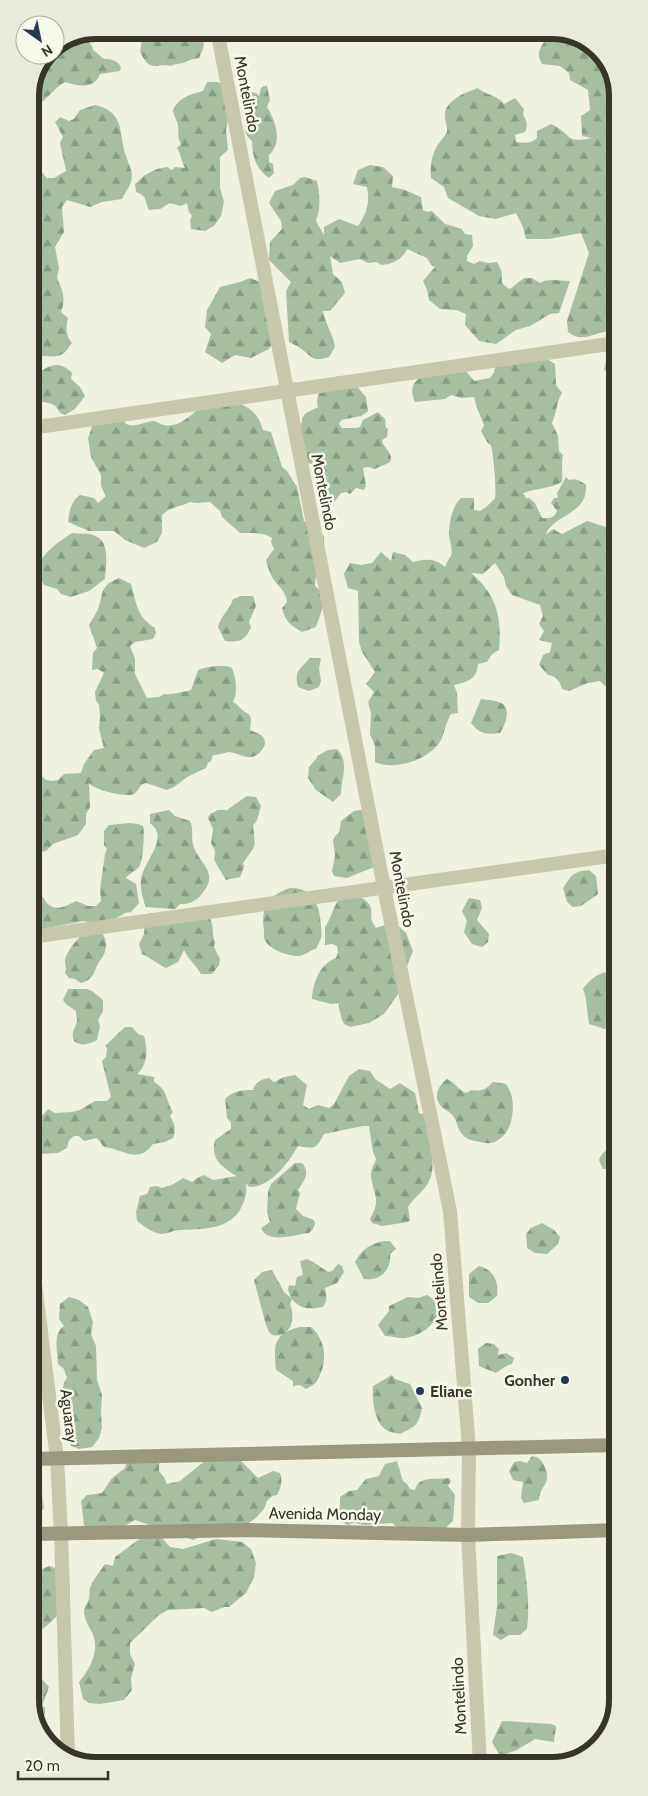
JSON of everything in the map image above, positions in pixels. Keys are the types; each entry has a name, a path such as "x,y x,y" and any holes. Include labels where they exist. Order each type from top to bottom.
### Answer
{"main road":[{"path":"39,1460 609,1445"},
{"name":"Avenida Monday","path":"39,1534 248,1530 468,1535 609,1530"}],"street":[{"name":"Montelindo","path":"219,39 286,391 450,1212 469,1448 468,1535 480,1757"},
{"path":"39,427 609,344"},
{"path":"39,935 609,856"},
{"name":"Aguaray","path":"39,1316 57,1459 68,1749"}],"green space":[{"path":"203,39 204,41 199,58 170,66 152,66 147,63 140,52 142,40"},
{"path":"339,39 359,39 351,41"},
{"path":"548,39 556,39 571,42 593,55 600,64 609,88 609,332 590,336 577,337 572,335 568,332 567,321 589,253 581,233 549,239 526,239 523,227 516,213 496,219 479,216 448,198 444,187 431,178 433,155 447,132 445,111 456,98 478,88 501,100 504,104 515,98 524,109 523,115 527,127 525,132 515,135 516,142 525,143 532,141 537,138 537,131 551,124 573,139 583,140 592,138 582,136 581,116 590,110 588,90 570,80 569,73 560,66 542,64 539,54"},
{"path":"87,40 93,50 104,59 116,61 121,67 120,71 100,74 94,83 90,85 75,85 65,82 39,104 41,81 48,65 65,65 65,48 74,43"},
{"path":"207,82 227,85 231,105 226,130 228,150 220,157 220,188 224,202 221,216 214,226 205,231 191,229 190,220 192,216 187,203 181,206 170,203 160,209 149,210 144,197 136,192 135,184 145,175 157,169 167,167 172,170 175,167 185,168 177,148 181,144 173,110 182,99 203,91"},
{"path":"267,86 270,100 267,107 277,132 276,144 269,155 269,162 273,164 274,173 269,178 258,166 254,157 252,141 246,133 247,118 245,109 248,102 243,99 246,91 256,93 259,96 261,88"},
{"path":"95,105 105,108 116,118 132,172 132,178 122,199 102,202 90,207 67,200 62,207 64,232 55,247 59,268 57,278 63,295 61,312 68,318 67,331 72,343 60,355 44,356 39,359 39,167 47,178 54,178 66,171 60,143 63,137 55,122 60,117 69,121 74,119 80,110"},
{"path":"370,165 383,167 393,176 392,187 421,197 423,210 427,212 432,211 445,224 462,229 465,234 472,235 473,246 467,256 467,261 474,264 480,261 488,263 497,262 501,270 502,283 506,287 510,289 524,278 532,278 540,283 550,280 570,281 559,313 550,314 530,326 516,330 496,344 479,341 465,325 466,314 456,310 440,309 429,300 423,281 435,267 431,265 427,258 407,249 403,256 397,260 382,265 376,262 368,263 360,259 340,263 330,256 333,274 342,282 345,293 330,311 323,311 335,347 329,357 315,359 289,342 286,291 291,282 269,260 270,242 282,229 281,221 269,203 275,191 293,185 300,178 305,177 317,181 320,201 316,221 324,235 324,227 339,219 358,226 367,208 368,193 367,187 353,184 358,170"},
{"path":"250,278 260,282 274,340 269,349 251,358 235,355 222,363 205,352 211,334 205,327 207,310 220,287"},
{"path":"609,352 609,372 604,370"},
{"path":"538,358 540,361 547,359 555,364 556,385 562,393 552,423 558,436 559,451 563,455 562,482 523,493 526,498 535,503 542,518 549,518 553,517 557,511 551,503 554,498 558,498 557,493 566,477 569,480 578,480 586,485 582,502 577,508 556,522 545,535 553,529 562,534 587,521 606,527 609,526 609,687 605,686 600,681 588,683 569,691 562,689 558,679 548,675 539,665 543,655 550,652 552,643 539,640 544,631 539,624 543,616 540,605 512,595 495,563 483,574 471,573 487,590 496,607 500,627 499,650 492,654 487,662 478,664 476,673 471,679 454,685 457,693 458,713 451,714 441,740 436,747 421,758 411,762 392,765 375,762 375,746 370,734 371,713 368,702 374,692 366,684 375,672 362,652 359,642 358,591 348,588 344,574 350,563 361,565 372,563 381,552 391,561 393,552 405,555 413,562 430,560 445,567 452,553 449,536 450,526 453,510 458,501 461,498 474,498 474,510 480,511 494,500 493,455 491,445 487,442 481,431 484,425 474,397 461,398 451,395 445,399 415,402 412,392 414,385 426,374 462,366 474,381 490,378 496,363"},
{"path":"56,365 68,369 72,373 71,379 80,387 85,396 75,409 65,415 60,413 55,406 39,400 39,372"},
{"path":"339,376 354,378 359,389 366,397 368,411 361,416 341,420 339,424 342,428 360,427 363,420 378,412 385,419 386,428 388,428 387,437 382,440 390,453 391,459 389,463 375,469 363,468 366,486 364,490 356,488 350,494 346,492 341,493 331,504 321,496 323,482 316,477 316,466 301,460 297,427 302,423 302,418 306,413 318,407 319,392 322,388"},
{"path":"207,400 241,404 254,413 263,430 271,432 282,467 287,471 297,487 304,521 324,536 323,549 315,580 315,586 322,592 323,607 316,627 302,632 292,625 285,616 282,608 287,602 285,595 271,576 266,560 274,549 271,542 272,538 261,534 240,533 222,517 220,511 210,502 190,502 166,512 162,515 162,533 157,542 144,548 125,540 114,531 89,531 68,522 70,511 77,497 80,495 94,498 98,503 106,496 101,486 101,475 91,457 88,438 95,419 123,417 126,424 129,425 153,421 162,425 176,424 188,418"},
{"path":"72,533 91,534 99,538 105,547 105,579 89,591 71,597 61,594 57,589 44,585 39,576 39,566 45,554"},
{"path":"119,578 131,584 136,604 141,614 155,628 156,633 153,639 135,642 130,646 135,659 135,674 147,698 191,690 198,670 220,666 232,668 236,685 236,694 233,702 249,714 251,719 250,730 263,737 265,740 264,747 260,752 251,757 228,752 213,755 206,768 167,790 146,783 141,785 134,794 126,795 102,790 89,783 90,807 86,814 86,824 78,835 53,844 46,851 39,853 39,774 46,780 52,781 58,780 64,774 81,773 84,764 94,750 104,748 99,729 99,705 96,701 95,692 104,673 98,669 92,670 93,653 97,648 89,625 98,609 104,589 109,583"},
{"path":"241,596 253,596 256,606 249,622 251,627 247,635 241,640 225,641 218,627 219,623 233,599"},
{"path":"310,658 321,658 319,669 321,681 319,687 309,691 298,687 297,674"},
{"path":"481,699 497,701 504,705 507,717 500,733 484,733 471,723"},
{"path":"337,749 343,759 344,771 341,794 333,802 316,790 308,778 309,767 317,756 328,750"},
{"path":"247,796 256,797 261,806 253,826 254,846 243,863 244,867 240,877 226,880 214,860 215,851 211,843 213,829 208,818 210,814 218,810 227,810"},
{"path":"169,810 175,816 190,821 195,851 209,874 209,880 207,887 201,895 192,902 180,904 175,909 146,907 141,891 141,880 154,851 158,836 156,829 150,823 150,814"},
{"path":"361,810 369,814 374,867 347,878 334,876 332,871 335,856 333,840 339,833 341,821 354,811"},
{"path":"130,823 143,826 142,859 139,867 126,878 136,884 139,903 131,912 125,913 99,928 105,939 105,951 93,975 81,983 69,978 65,973 66,956 72,946 94,924 84,921 39,929 39,894 49,905 57,908 76,901 88,906 96,906 101,901 100,889 107,849 104,845 104,831 109,825"},
{"path":"589,870 596,876 598,894 581,906 573,907 567,902 563,888 573,875"},
{"path":"290,888 310,894 319,911 320,941 316,949 300,956 289,955 273,949 264,938 263,922 267,903 282,891"},
{"path":"359,896 370,906 372,920 376,928 394,922 406,933 413,951 400,991 384,1014 369,1023 350,1027 344,1024 342,1020 338,1003 331,1004 312,999 318,974 330,961 336,958 338,952 337,946 332,944 325,945 325,927 339,899"},
{"path":"469,898 480,900 482,908 477,920 489,934 488,942 482,947 472,944 464,932 467,921 462,911"},
{"path":"149,913 208,916 212,925 214,947 220,959 219,965 212,974 201,974 184,950 178,962 166,968 142,954 139,944 144,934 146,915"},
{"path":"605,972 609,975 609,1028 589,1024 583,989 587,983"},
{"path":"68,989 87,989 103,1000 103,1011 98,1020 100,1026 97,1040 91,1043 80,1044 74,1041 73,1033 77,1020 76,1011 63,1000"},
{"path":"125,1027 132,1027 138,1034 144,1036 146,1056 141,1070 137,1074 154,1077 154,1082 164,1092 173,1112 170,1116 175,1127 173,1138 165,1142 153,1144 141,1154 136,1155 104,1147 97,1138 84,1141 79,1136 74,1136 69,1140 67,1148 58,1153 39,1154 39,1120 48,1109 55,1113 72,1112 80,1110 95,1101 107,1101 111,1097 102,1061 106,1057 107,1048 105,1046"},
{"path":"359,1069 370,1071 375,1079 390,1089 400,1083 415,1093 419,1113 426,1115 433,1165 432,1173 426,1187 408,1207 410,1221 382,1226 372,1223 370,1219 376,1206 371,1175 376,1159 369,1126 363,1126 324,1134 315,1147 298,1146 290,1159 271,1179 257,1186 249,1187 246,1183 246,1195 242,1206 231,1220 224,1224 216,1227 178,1230 161,1234 151,1231 137,1221 136,1212 140,1196 147,1194 150,1187 157,1186 162,1188 174,1184 183,1178 192,1182 204,1175 213,1180 237,1176 219,1162 214,1153 215,1140 231,1129 231,1123 227,1118 225,1099 231,1094 253,1090 257,1083 263,1079 269,1078 274,1082 284,1077 295,1075 307,1085 303,1105 309,1109 318,1105 329,1108 334,1104 349,1076"},
{"path":"447,1079 466,1093 472,1090 479,1091 484,1089 493,1082 506,1084 512,1098 513,1111 508,1128 501,1138 495,1142 486,1143 469,1139 462,1134 454,1118 441,1106 437,1098 438,1090"},
{"path":"609,1149 609,1169 603,1169 599,1160"},
{"path":"295,1163 302,1163 306,1170 304,1180 298,1190 300,1193 296,1209 303,1216 314,1220 315,1224 309,1233 282,1237 269,1236 261,1228 270,1222 267,1212 268,1192 271,1184"},
{"path":"542,1223 554,1230 560,1237 558,1244 547,1254 535,1253 527,1248 526,1234 531,1228"},
{"path":"384,1241 390,1241 396,1249 390,1254 387,1270 375,1279 364,1279 355,1262 367,1248"},
{"path":"307,1259 328,1272 332,1271 338,1264 342,1266 344,1272 337,1283 325,1288 326,1298 323,1307 306,1308 292,1299 290,1304 292,1321 288,1331 284,1334 272,1335 266,1325 254,1280 262,1272 272,1270 284,1292 291,1298 288,1290 289,1285 295,1286 297,1277 303,1275 300,1261"},
{"path":"479,1266 488,1270 496,1281 497,1296 488,1303 478,1303 469,1297 469,1274"},
{"path":"427,1295 435,1300 440,1308 432,1324 422,1332 411,1337 385,1336 378,1325 389,1311 389,1306 408,1297 418,1298"},
{"path":"69,1297 79,1300 88,1307 93,1322 91,1334 96,1346 97,1380 102,1395 102,1428 99,1438 92,1447 79,1449 71,1446 68,1437 71,1425 66,1415 62,1395 64,1382 67,1378 64,1369 58,1364 57,1349 58,1334 64,1326 59,1319 60,1304"},
{"path":"300,1327 311,1327 316,1332 324,1352 321,1372 316,1382 306,1389 300,1385 293,1386 293,1381 276,1370 275,1348 277,1342 284,1333"},
{"path":"486,1343 494,1344 499,1349 498,1355 506,1353 514,1358 512,1364 496,1373 479,1366 478,1349"},
{"path":"392,1375 395,1379 410,1384 422,1408 416,1425 400,1434 388,1431 381,1425 373,1403 373,1386"},
{"path":"143,1449 153,1454 160,1453 159,1471 167,1484 180,1481 216,1452 240,1460 258,1478 273,1471 280,1473 280,1487 277,1495 272,1496 267,1501 264,1509 256,1518 231,1535 208,1534 193,1540 135,1520 101,1540 84,1525 81,1501 87,1495 102,1493 112,1478 125,1468 129,1457"},
{"path":"532,1456 543,1463 547,1481 541,1490 539,1500 524,1503 521,1498 523,1482 513,1480 509,1471 514,1462 527,1463"},
{"path":"397,1461 403,1481 410,1489 415,1490 420,1482 429,1479 449,1478 451,1481 448,1486 455,1495 453,1521 437,1536 399,1529 392,1523 365,1525 353,1523 348,1525 337,1520 334,1516 336,1510 340,1508 340,1497 349,1491 357,1490 366,1479 379,1476 385,1464"},
{"path":"39,1485 41,1488 44,1508 39,1515"},
{"path":"147,1536 162,1538 170,1547 183,1549 216,1539 242,1542 251,1549 256,1563 254,1577 246,1593 229,1607 212,1612 204,1608 168,1610 159,1615 130,1643 130,1654 135,1664 131,1678 132,1690 124,1700 100,1704 89,1703 83,1699 79,1682 87,1671 95,1652 94,1639 84,1613 89,1599 90,1588 105,1564 113,1566 115,1557 138,1540"},
{"path":"511,1553 523,1557 528,1593 527,1629 520,1635 509,1635 501,1640 493,1635 497,1606 497,1556"},
{"path":"49,1566 62,1572 69,1580 70,1590 67,1601 61,1611 39,1631 39,1571"},
{"path":"39,1660 42,1663 40,1677 49,1687 42,1706 45,1708 42,1719 39,1708"},
{"path":"502,1721 551,1724 556,1726 554,1742 535,1739 517,1750 500,1756 492,1742"}],"place":[{"name":"Gonher","path":"565,1380"},
{"name":"Eliane","path":"420,1391"}]}
